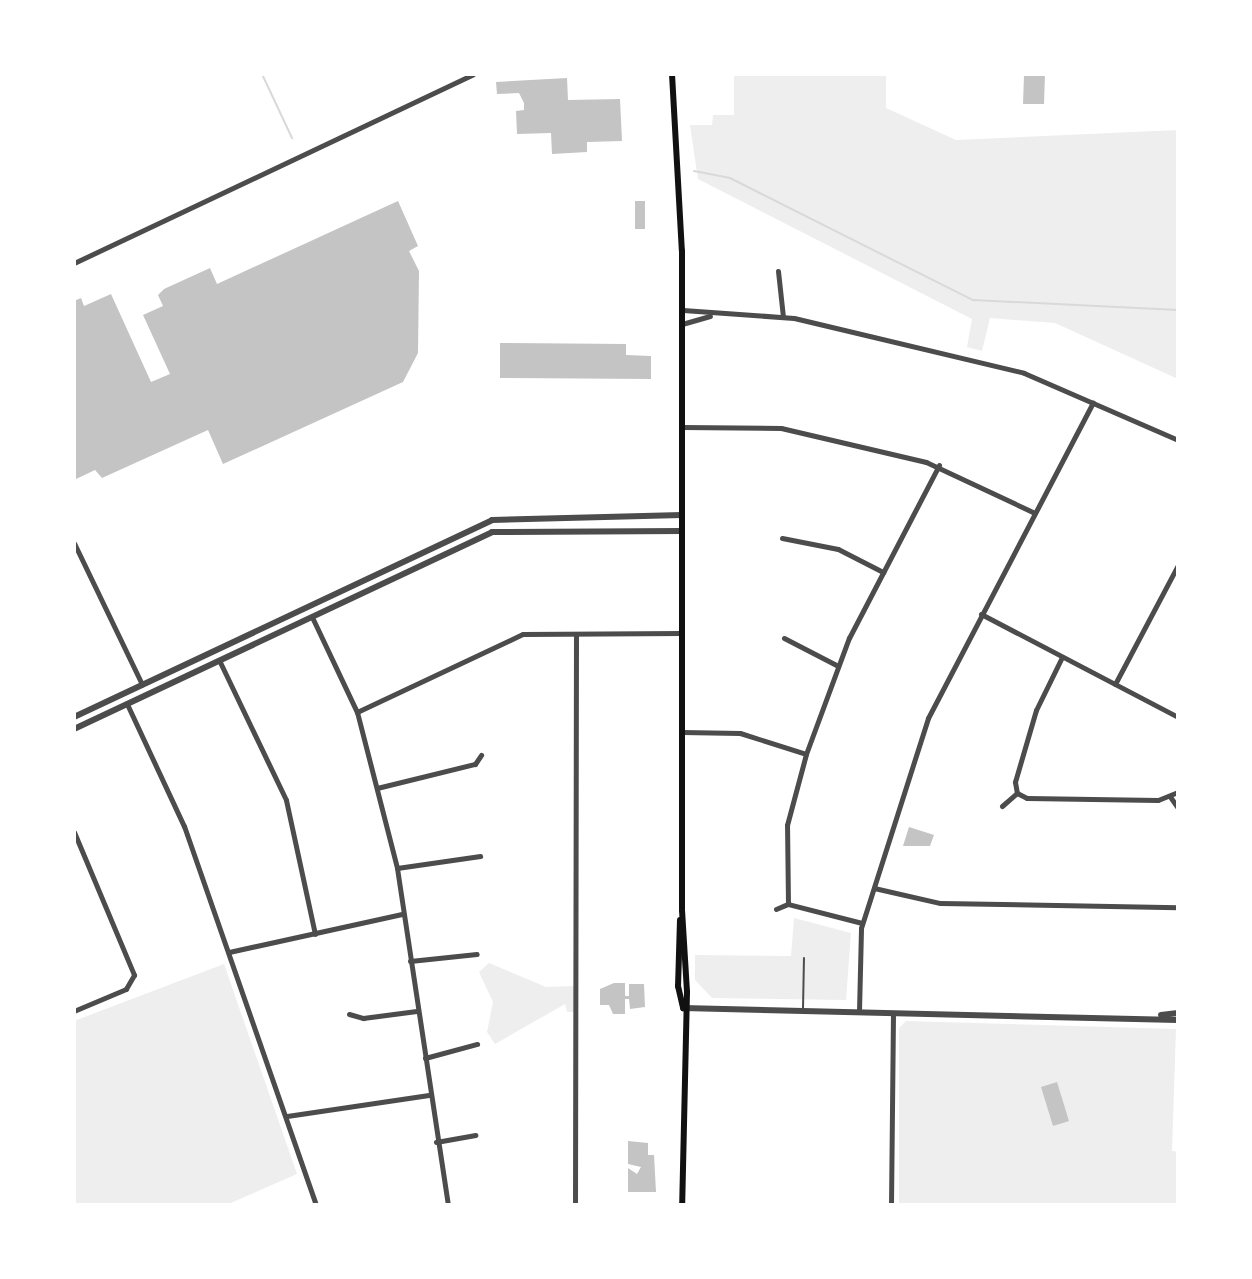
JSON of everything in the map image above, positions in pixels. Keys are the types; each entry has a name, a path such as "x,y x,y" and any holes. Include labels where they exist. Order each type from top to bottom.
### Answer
{"main road":[{"path":"672,74 683,310 682,910 687,992 683,1008 682,1205"}],"street":[{"path":"74,263 473,74"},
{"path":"778,271 783,317"},
{"path":"683,310 711,316 783,317 1024,373 1178,440"},
{"path":"682,324 711,316"},
{"path":"859,1011 862,923 928,718 1093,402"},
{"path":"682,427 781,428 939,465 1035,513"},
{"path":"788,904 786,831 806,754 838,666 939,465"},
{"path":"74,717 462,533 508,517 682,515"},
{"path":"74,729 467,543 505,529 682,531"},
{"path":"462,533 467,543"},
{"path":"782,538 838,549 883,572"},
{"path":"74,543 142,684"},
{"path":"1115,684 1178,565"},
{"path":"1170,580 1178,584"},
{"path":"307,606 357,712 397,868 436,1142 448,1205"},
{"path":"981,614 1178,717"},
{"path":"357,712 523,634 682,633"},
{"path":"575,1205 576,634"},
{"path":"784,638 838,666"},
{"path":"1017,793 1015,782 1036,710 1062,657"},
{"path":"219,660 286,800 315,934"},
{"path":"126,692 127,704 184,826 316,1205"},
{"path":"74,717 113,702 127,704"},
{"path":"682,732 740,733 806,754"},
{"path":"377,788 475,764 481,755"},
{"path":"1017,793 1027,798 1171,798 1178,792"},
{"path":"1002,806 1017,793"},
{"path":"1171,798 1178,808"},
{"path":"74,832 134,975 126,989 74,1011"},
{"path":"397,868 480,856"},
{"path":"874,888 940,903 1178,907"},
{"path":"776,909 788,904 862,923"},
{"path":"229,952 402,914"},
{"path":"410,961 477,954"},
{"path":"683,1008 1150,1016 1178,1013"},
{"path":"349,1014 363,1018 417,1011"},
{"path":"891,1205 893,1012"},
{"path":"1150,1016 1178,1020"},
{"path":"425,1058 477,1044"},
{"path":"287,1116 430,1095"},
{"path":"436,1142 475,1135"}],"lane":[{"path":"803,1011 804,958"}],"shaded area":[{"path":"734,74 886,74 886,108 956,140 1178,130 1178,379 1055,323 990,318 982,351 967,347 972,319 698,179 690,125 712,125 713,115 734,115"},
{"path":"794,918 851,933 846,1000 712,998 695,980 695,955 791,956"},
{"path":"489,963 546,987 574,986 574,1012 567,1012 565,1004 495,1044 487,1032 493,1002 479,972"},
{"path":"224,964 297,1174 226,1205 74,1205 74,1021"},
{"path":"906,1021 1176,1029 1172,1151 1178,1152 1178,1205 899,1205 899,1028"}],"building":[{"path":"1045,74 1044,104 1023,104 1024,75"},
{"path":"567,78 568,100 620,99 622,141 587,142 587,152 552,154 551,133 517,134 516,111 524,110 524,103 519,93 497,94 496,82"},
{"path":"398,201 418,246 409,251 419,271 418,353 403,382 223,464 208,430 102,478 95,470 74,480 74,301 81,298 84,306 111,294 151,382 170,374 143,315 163,306 158,295 164,289 210,268 217,284"},
{"path":"635,201 645,201 645,229 635,229"},
{"path":"500,343 626,344 626,355 651,356 651,379 500,378"},
{"path":"909,827 934,835 930,846 903,846"},
{"path":"614,983 625,983 625,996 629,996 629,984 644,984 645,1007 630,1009 629,999 625,999 625,1014 613,1014 609,1005 600,1005 600,989"},
{"path":"1057,1082 1069,1121 1053,1126 1041,1087"},
{"path":"628,1141 648,1143 648,1155 654,1155 656,1192 628,1192 628,1168 637,1174 641,1167 628,1164"}],"waterway":[{"path":"262,74 292,138"},
{"path":"694,171 730,178 973,300 1178,310"}]}
